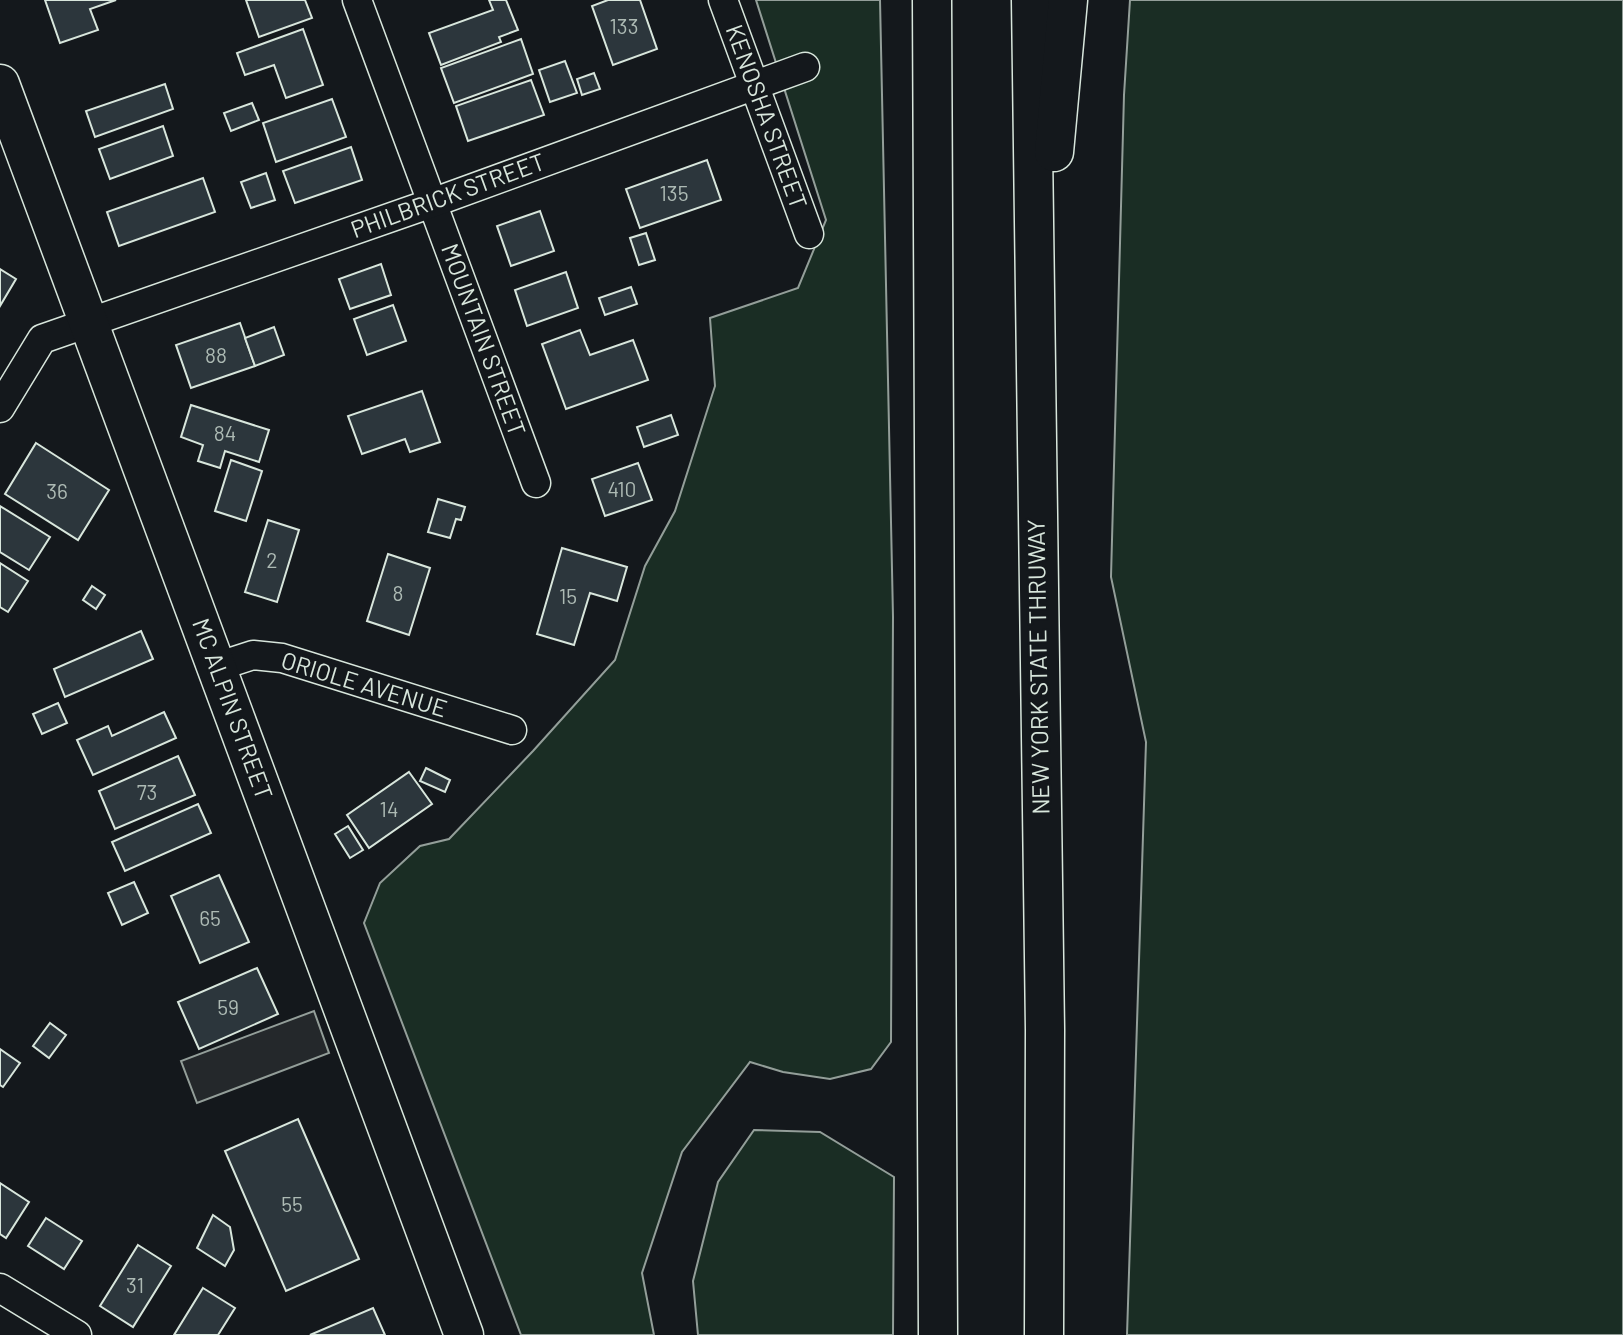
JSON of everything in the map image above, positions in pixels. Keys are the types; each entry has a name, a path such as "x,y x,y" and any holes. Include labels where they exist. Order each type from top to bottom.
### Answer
{"main road":[{"path":"932,0 938,1335"},
{"name":"NEW YORK STATE THRUWAY","path":"1031,0 1045,1030 1044,1335"},
{"path":"1035,387 1068,0"},
{"name":"MC ALPIN STREET","path":"0,83 464,1335"}],"street":[{"name":"MOUNTAIN STREET","path":"357,0 536,483"},
{"name":"KENOSHA STREET","path":"723,0 809,234"},
{"name":"PHILBRICK STREET","path":"0,408 42,339 432,203 806,67"},
{"name":"ORIOLE AVENUE","path":"216,667 253,655 282,658 512,730"},
{"path":"0,1288 77,1335"}],"green space":[{"path":"756,0 880,0 893,617 891,1042 871,1069 830,1079 783,1072 750,1062 682,1152 642,1273 654,1335 521,1335 364,923 380,883 420,846 449,839 615,660 645,566 675,511 715,386 710,318 798,288 826,220"},
{"path":"1130,0 1623,0 1623,1335 1127,1335 1146,742 1111,577 1124,95"},
{"path":"754,1130 820,1132 894,1177 893,1335 698,1335 693,1281 718,1182"}],"shaded area":[{"path":"314,1011 329,1053 197,1103 181,1061"}],"building":[{"path":"45,0 116,0 90,9 98,30 60,43"},
{"path":"246,0 305,0 312,18 259,37"},
{"path":"489,0 506,0 518,30 499,37 501,42 441,65 429,33 493,10"},
{"path":"608,0 640,0 657,49 613,65 592,6"},
{"path":"303,29 323,85 286,98 274,65 245,75 237,53"},
{"path":"521,39 533,74 454,103 441,68"},
{"path":"565,61 577,93 550,102 539,70"},
{"path":"594,73 600,89 582,95 577,79"},
{"path":"531,80 544,115 468,141 456,106"},
{"path":"165,84 173,109 95,137 86,111"},
{"path":"332,99 346,137 276,162 263,123"},
{"path":"252,103 259,120 231,131 224,113"},
{"path":"163,126 173,156 110,179 99,149"},
{"path":"351,147 362,180 295,203 283,171"},
{"path":"707,160 721,200 640,228 626,189"},
{"path":"266,173 275,200 251,208 241,182"},
{"path":"203,178 215,212 119,246 107,212"},
{"path":"540,211 554,251 511,266 497,226"},
{"path":"646,233 655,260 639,265 630,238"},
{"path":"381,264 391,295 350,309 339,279"},
{"path":"0,269 16,279 0,306"},
{"path":"566,272 578,308 527,326 515,290"},
{"path":"631,287 637,304 605,315 599,298"},
{"path":"393,305 406,341 367,355 354,319"},
{"path":"240,323 255,366 191,388 176,345"},
{"path":"274,327 284,355 255,366 245,338"},
{"path":"580,330 590,355 633,340 648,380 566,409 542,344"},
{"path":"422,391 440,442 410,452 405,439 362,454 348,416"},
{"path":"191,405 269,430 259,462 225,451 220,468 198,461 203,445 181,437"},
{"path":"671,415 678,435 644,447 637,427"},
{"path":"36,443 109,490 78,540 5,494"},
{"path":"231,460 262,471 246,521 215,511"},
{"path":"638,463 652,500 605,516 592,479"},
{"path":"438,499 465,507 461,520 456,519 450,538 428,532"},
{"path":"0,506 50,537 29,570 0,552"},
{"path":"268,520 299,530 277,602 245,592"},
{"path":"562,548 627,567 617,601 590,593 574,645 537,634"},
{"path":"388,554 430,568 409,635 367,621"},
{"path":"0,563 28,581 8,612 0,607"},
{"path":"92,586 105,595 96,609 83,600"},
{"path":"141,631 153,659 65,697 54,669"},
{"path":"58,703 67,723 42,734 33,714"},
{"path":"164,712 176,738 93,775 77,740 108,726 112,736"},
{"path":"178,756 195,795 115,829 99,791"},
{"path":"426,768 450,780 445,792 420,781"},
{"path":"409,772 432,804 369,848 347,815"},
{"path":"198,804 211,833 125,871 112,842"},
{"path":"348,826 363,850 350,858 335,834"},
{"path":"219,875 249,942 200,963 171,896"},
{"path":"134,882 148,913 122,925 108,893"},
{"path":"257,968 278,1014 199,1049 178,1002"},
{"path":"50,1023 66,1035 49,1058 33,1046"},
{"path":"0,1049 20,1063 3,1087 0,1085"},
{"path":"298,1119 359,1259 286,1291 225,1151"},
{"path":"0,1183 29,1202 6,1238 0,1234"},
{"path":"213,1215 230,1227 234,1250 225,1266 197,1248"},
{"path":"46,1218 82,1241 64,1269 28,1246"},
{"path":"138,1245 171,1266 133,1327 100,1306"},
{"path":"203,1288 235,1308 218,1335 174,1335"},
{"path":"373,1308 385,1335 310,1335"}]}
